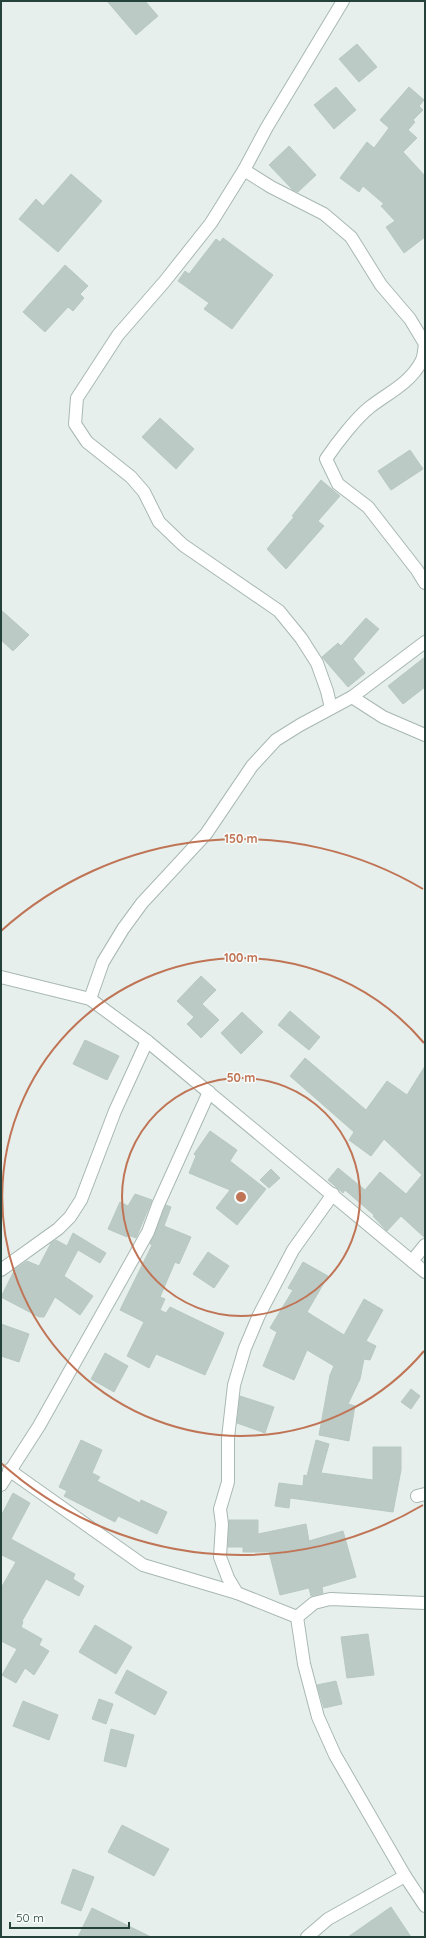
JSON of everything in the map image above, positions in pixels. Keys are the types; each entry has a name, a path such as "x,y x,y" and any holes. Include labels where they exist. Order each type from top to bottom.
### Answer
{"street":[{"path":"331,708 327,691 316,663 302,638 278,611 183,544 159,522 144,492 130,477 87,442 75,424 77,398 114,341 210,223 244,170 271,120 343,1"},
{"path":"244,170 270,187 324,214 351,236 381,285 410,319 425,344 422,361 412,375 392,392 369,408 333,448 326,459 338,484 368,507 417,570 425,583"},
{"path":"90,999 103,962 123,929 142,903 206,834 252,766 276,740 300,725 352,697 425,642"},
{"path":"352,697 383,717 425,735"},
{"path":"1,977 90,999 147,1041 425,1272"},
{"path":"1,1270 58,1229 70,1217 81,1200 115,1111 147,1041"},
{"path":"1,1486 39,1426 148,1232 158,1205 209,1092"},
{"path":"237,1593 228,1578 220,1557 222,1524 220,1509 228,1482 228,1438 234,1385 245,1348 292,1250 333,1194"},
{"path":"412,1261 425,1245"},
{"path":"10,1470 143,1565 237,1593 297,1617"},
{"path":"297,1617 314,1603 330,1599 425,1603"},
{"path":"297,1617 304,1664 318,1717 335,1755 405,1876 425,1906"},
{"path":"307,1937 328,1919 405,1876"}],"building":[{"path":"107,1 145,1 158,16 136,35"},
{"path":"357,44 377,67 359,82 339,59"},
{"path":"336,87 356,110 334,129 314,105"},
{"path":"409,87 424,100 419,106 423,110 413,120 415,122 408,130 417,138 403,152 425,176 425,237 404,253 386,227 395,221 381,206 384,204 363,186 359,192 340,178 367,142 374,148 389,128 380,120"},
{"path":"289,146 316,175 298,192 293,190 269,165"},
{"path":"71,174 102,201 58,252 19,219 36,199 43,206"},
{"path":"223,238 273,275 232,329 204,309 209,303 178,281 185,271 189,274 216,239 220,242"},
{"path":"65,265 88,286 80,294 84,298 73,311 68,307 45,332 23,312"},
{"path":"160,418 194,449 176,469 142,437"},
{"path":"410,450 423,469 391,490 378,471"},
{"path":"321,480 340,496 318,521 324,526 286,569 267,549 294,517 292,516"},
{"path":"1,610 29,635 13,651 1,640"},
{"path":"366,618 379,629 353,659 365,673 348,687 322,657 338,643 341,646"},
{"path":"425,657 425,687 403,704 388,686"},
{"path":"201,976 216,990 202,1004 219,1020 201,1038 187,1024 194,1017 177,1001"},
{"path":"290,1011 320,1037 309,1050 278,1025"},
{"path":"242,1012 263,1032 241,1054 221,1033"},
{"path":"85,1040 119,1056 107,1080 73,1064"},
{"path":"305,1058 366,1110 387,1081 407,1095 425,1066 425,1238 401,1216 387,1231 373,1216 374,1215 345,1190 343,1193 328,1180 338,1168 365,1190 380,1172 406,1194 422,1175 384,1139 371,1156 349,1140 354,1132 290,1076"},
{"path":"210,1131 237,1150 230,1161 266,1189 237,1225 216,1208 230,1190 189,1173 196,1156 194,1154"},
{"path":"271,1169 280,1178 269,1188 260,1180"},
{"path":"135,1194 152,1200 136,1238 128,1235 127,1237 108,1229 120,1202 128,1206"},
{"path":"166,1205 171,1207 164,1226 191,1237 179,1264 175,1262 160,1297 165,1299 160,1310 166,1313 170,1307 224,1333 205,1375 156,1354 149,1368 127,1356 144,1322 120,1310 152,1245 150,1244"},
{"path":"73,1233 106,1253 100,1263 78,1250 64,1276 93,1296 80,1315 55,1297 44,1317 39,1317 1,1297 15,1269 27,1261 39,1266 51,1243 56,1240 67,1246"},
{"path":"208,1252 229,1266 214,1288 193,1274"},
{"path":"303,1262 328,1276 307,1312 344,1335 364,1299 383,1310 366,1341 376,1346 370,1360 364,1359 360,1379 348,1404 355,1406 349,1441 319,1435 330,1375 334,1366 307,1350 294,1380 263,1366 277,1332 270,1328 293,1290 288,1288"},
{"path":"1,1324 29,1334 19,1362 1,1356"},
{"path":"105,1353 128,1366 114,1392 91,1379"},
{"path":"411,1389 420,1396 411,1409 401,1402"},
{"path":"240,1396 274,1407 265,1433 237,1423"},
{"path":"81,1440 102,1450 92,1473 100,1477 97,1481 140,1503 141,1500 167,1512 157,1534 118,1516 115,1522 64,1496 67,1491 59,1487"},
{"path":"316,1440 329,1444 321,1473 373,1480 373,1447 401,1447 401,1470 393,1512 290,1498 289,1508 275,1506 279,1483 303,1486 304,1475 307,1476"},
{"path":"13,1493 30,1503 11,1539 75,1574 73,1579 84,1586 79,1596 46,1579 22,1621 21,1627 42,1639 39,1645 49,1651 34,1675 25,1668 16,1683 2,1675 17,1649 1,1641 1,1588 16,1562 2,1555 1,1557 1,1516"},
{"path":"229,1520 258,1520 258,1534 306,1524 309,1541 343,1531 356,1577 322,1587 323,1593 311,1596 309,1588 280,1595 269,1552 243,1552 243,1547 228,1547"},
{"path":"95,1625 132,1647 116,1674 79,1652"},
{"path":"368,1634 374,1675 347,1678 341,1637"},
{"path":"127,1670 167,1692 155,1715 115,1693"},
{"path":"336,1681 342,1704 324,1708 317,1685"},
{"path":"99,1699 113,1704 106,1724 92,1719"},
{"path":"23,1701 58,1715 49,1740 13,1726"},
{"path":"111,1729 134,1735 126,1767 104,1761"},
{"path":"122,1825 169,1849 154,1876 108,1852"},
{"path":"73,1869 94,1877 81,1911 61,1903"},
{"path":"391,1907 411,1937 348,1937"},
{"path":"92,1908 151,1937 78,1937"}]}
